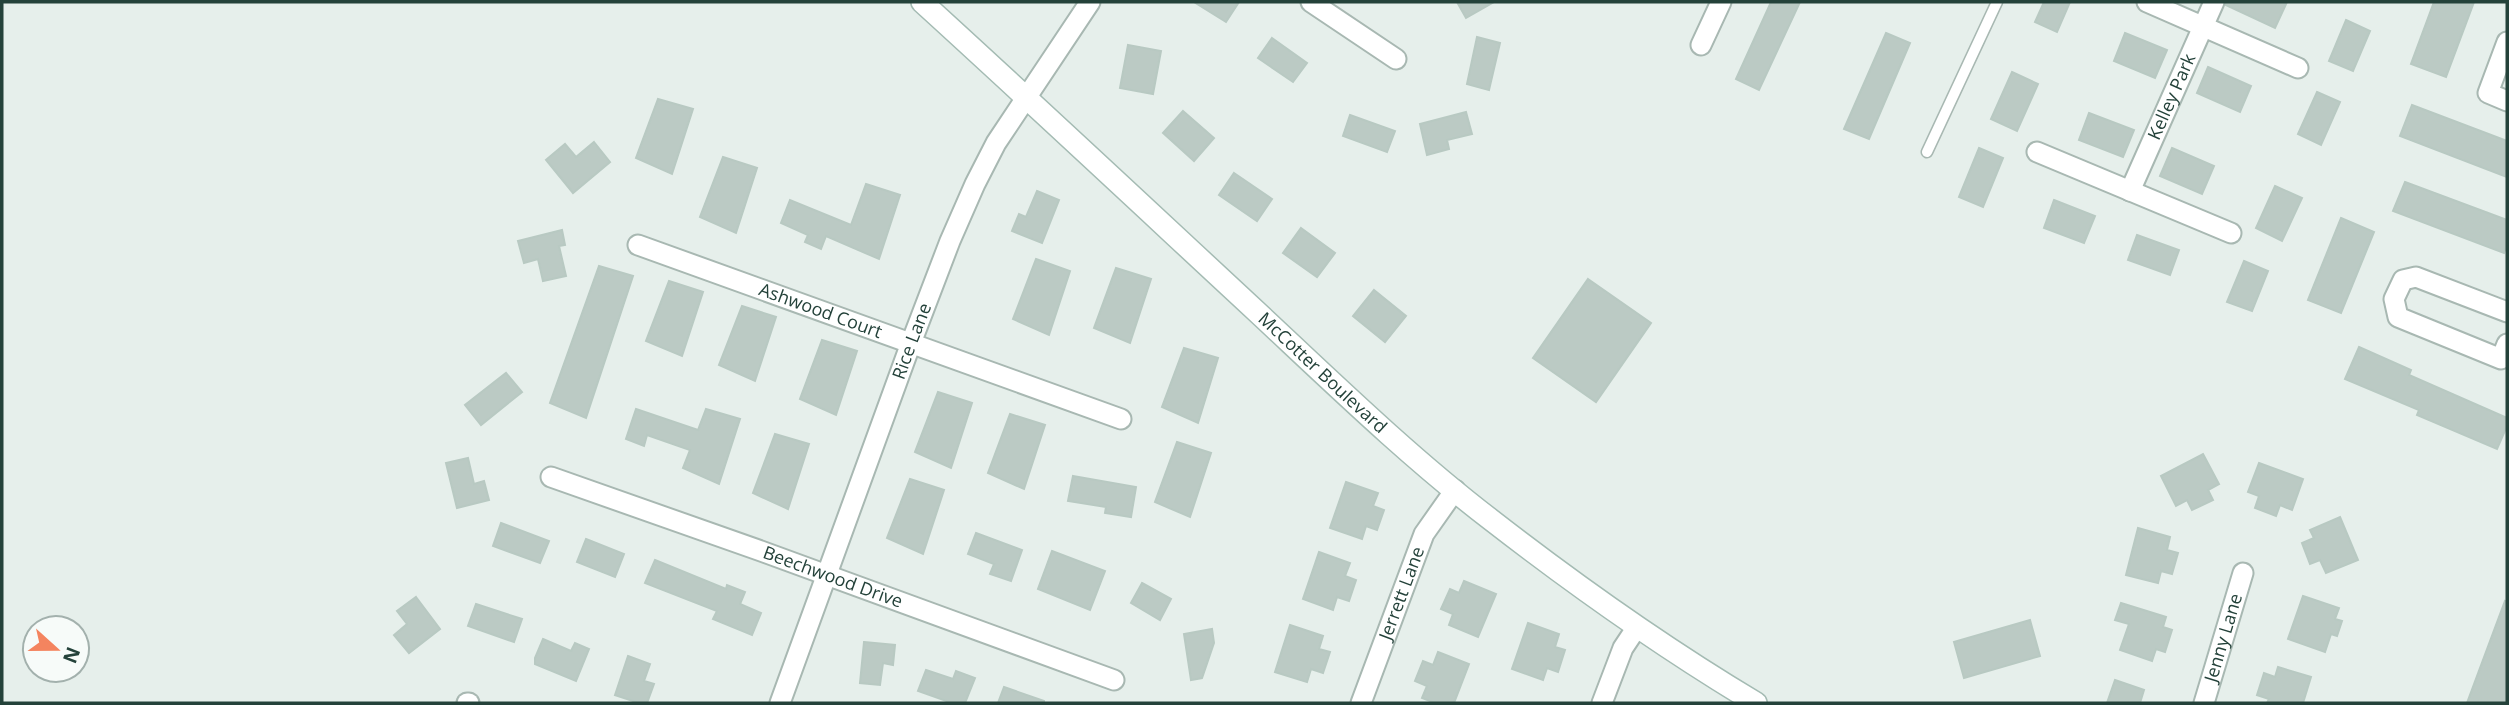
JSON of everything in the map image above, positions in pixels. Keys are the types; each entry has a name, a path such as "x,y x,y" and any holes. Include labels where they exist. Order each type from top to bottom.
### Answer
{"street":[{"name":"McCotter Boulevard","path":"922,2 1291,344 1455,490 1637,627 1756,703"},
{"name":"Rice Lane","path":"780,703 911,343 975,184 996,143 1090,2"},
{"path":"1311,2 1396,59"},
{"path":"1701,45 1721,2"},
{"path":"2147,2 2298,68"},
{"name":"Kelley Park","path":"2130,191 2214,2"},
{"path":"2507,42 2488,93 2507,101"},
{"path":"2037,152 2231,233"},
{"name":"Ashwood Court","path":"638,245 1121,419"},
{"path":"2507,312 2416,276 2403,280 2395,299 2398,317 2475,349 2501,359 2507,344"},
{"name":"Beechwood Drive","path":"551,477 1114,680"},
{"name":"Jerrett Lane","path":"1361,703 1424,534 1455,490"},
{"name":"Jenny Lane","path":"2204,703 2243,573"},
{"path":"1602,703 1623,648 1637,627"}],"lane":[{"path":"1927,152 1997,2"}],"building":[{"path":"1194,2 1239,2 1226,22"},
{"path":"1457,2 1494,2 1466,18"},
{"path":"1771,2 1800,2 1759,90 1736,79"},
{"path":"2044,2 2070,2 2057,32 2035,22"},
{"path":"2226,2 2287,2 2275,28 2226,5"},
{"path":"2434,2 2474,2 2446,77 2411,64"},
{"path":"2346,20 2370,31 2353,71 2329,61"},
{"path":"1886,33 1910,43 1869,139 1844,129"},
{"path":"2125,33 2167,50 2155,78 2114,61"},
{"path":"1477,37 1500,43 1489,90 1467,84"},
{"path":"1272,38 1307,63 1293,82 1258,58"},
{"path":"1128,45 1161,51 1153,94 1120,88"},
{"path":"2208,67 2251,86 2240,112 2197,93"},
{"path":"2012,72 2038,84 2017,131 1991,119"},
{"path":"2317,92 2340,102 2321,145 2298,134"},
{"path":"658,99 693,109 672,174 636,158"},
{"path":"2412,105 2507,141 2507,177 2400,136"},
{"path":"1183,111 1214,138 1194,161 1163,133"},
{"path":"1466,112 1472,134 1447,140 1449,149 1427,155 1420,124"},
{"path":"2089,113 2134,130 2123,157 2079,140"},
{"path":"1350,115 1395,131 1387,152 1343,136"},
{"path":"594,142 610,162 573,193 546,160 565,144 576,157"},
{"path":"1979,148 2003,158 1983,207 1959,197"},
{"path":"2172,148 2214,166 2202,194 2160,176"},
{"path":"723,157 757,168 736,233 700,217"},
{"path":"1234,173 1272,199 1257,221 1219,195"},
{"path":"2405,182 2507,220 2507,244 2504,253 2393,211"},
{"path":"866,184 900,195 879,259 826,236 821,249 805,242 808,235 781,223 790,200 851,225"},
{"path":"2275,186 2302,198 2282,241 2256,228"},
{"path":"1037,191 1059,200 1042,243 1012,231 1019,214 1026,217"},
{"path":"2054,200 2095,216 2084,243 2044,228"},
{"path":"2341,218 2374,232 2341,313 2308,300"},
{"path":"1301,228 1335,253 1317,277 1283,253"},
{"path":"562,230 565,245 559,246 566,276 543,281 538,259 524,263 518,241"},
{"path":"2137,235 2179,250 2170,275 2128,260"},
{"path":"1036,259 1070,271 1049,335 1013,319"},
{"path":"2244,261 2268,271 2252,311 2227,302"},
{"path":"599,266 633,276 586,418 550,403"},
{"path":"1116,268 1151,279 1130,343 1094,328"},
{"path":"1588,279 1651,323 1596,402 1533,358"},
{"path":"669,281 703,292 682,356 646,341"},
{"path":"1374,290 1406,316 1385,342 1353,316"},
{"path":"742,306 776,317 755,381 719,365"},
{"path":"822,340 857,351 836,415 800,399"},
{"path":"2359,347 2411,370 2409,375 2507,418 2507,426 2497,449 2417,415 2419,410 2345,379"},
{"path":"1184,348 1218,358 1198,423 1162,407"},
{"path":"506,373 522,392 481,425 465,405"},
{"path":"938,392 972,403 951,468 915,452"},
{"path":"636,409 698,430 706,409 740,419 719,484 683,468 690,450 647,435 644,446 626,439"},
{"path":"1010,414 1045,425 1024,489 988,473"},
{"path":"775,434 809,444 788,509 753,493"},
{"path":"1177,442 1211,453 1190,517 1155,502"},
{"path":"2203,454 2219,484 2208,490 2213,500 2192,510 2187,500 2176,506 2161,476"},
{"path":"468,458 474,484 484,481 489,500 457,508 446,463"},
{"path":"2259,463 2303,479 2292,510 2280,505 2276,516 2255,508 2259,496 2248,492"},
{"path":"1073,476 1136,487 1131,517 1105,513 1106,507 1068,501"},
{"path":"910,479 944,490 923,554 887,538"},
{"path":"1346,482 1378,493 1373,506 1384,510 1377,530 1366,526 1362,539 1330,528"},
{"path":"2340,517 2358,560 2326,573 2320,560 2310,564 2302,543 2314,538 2310,530"},
{"path":"501,523 549,541 540,563 493,546"},
{"path":"2138,528 2170,537 2167,550 2178,553 2172,574 2161,571 2158,583 2126,575"},
{"path":"976,533 1022,550 1011,581 990,574 994,564 968,554"},
{"path":"586,539 624,554 615,577 577,562"},
{"path":"1052,551 1105,571 1090,610 1038,589"},
{"path":"1319,552 1350,563 1345,576 1356,580 1349,601 1337,597 1333,610 1303,599"},
{"path":"655,560 726,589 727,585 745,592 740,604 761,613 752,635 713,619 717,611 645,583"},
{"path":"1464,581 1496,594 1478,637 1449,625 1453,614 1441,609 1450,589 1459,593"},
{"path":"1142,583 1171,599 1160,620 1131,603"},
{"path":"2303,596 2339,608 2335,619 2342,621 2337,636 2331,634 2325,652 2288,639"},
{"path":"416,597 440,629 409,653 394,635 407,624 397,611"},
{"path":"2505,601 2507,703 2467,703"},
{"path":"2121,603 2166,617 2163,627 2172,630 2165,652 2156,649 2152,661 2120,650 2129,624 2115,620"},
{"path":"476,604 522,619 514,642 468,626"},
{"path":"2030,620 2040,656 1964,678 1954,642"},
{"path":"1528,623 1559,634 1555,647 1565,650 1558,672 1547,668 1543,680 1512,669"},
{"path":"1290,625 1323,636 1319,649 1330,652 1323,673 1311,669 1307,682 1275,672"},
{"path":"1212,629 1214,643 1202,678 1191,680 1184,634"},
{"path":"543,639 571,651 575,643 589,649 576,681 535,664"},
{"path":"864,642 895,645 893,665 883,663 880,685 860,683"},
{"path":"1438,652 1469,664 1454,703 1435,703 1422,698 1427,686 1415,681 1423,661 1433,665"},
{"path":"628,656 650,664 644,681 654,684 647,703 615,695"},
{"path":"2278,667 2311,677 2303,703 2267,703 2269,699 2257,695 2264,673 2275,677"},
{"path":"926,670 953,679 956,671 975,678 965,703 952,703 918,691"},
{"path":"2115,680 2144,690 2140,703 2107,703"},
{"path":"1004,687 1044,701 1044,703 998,703"}]}
